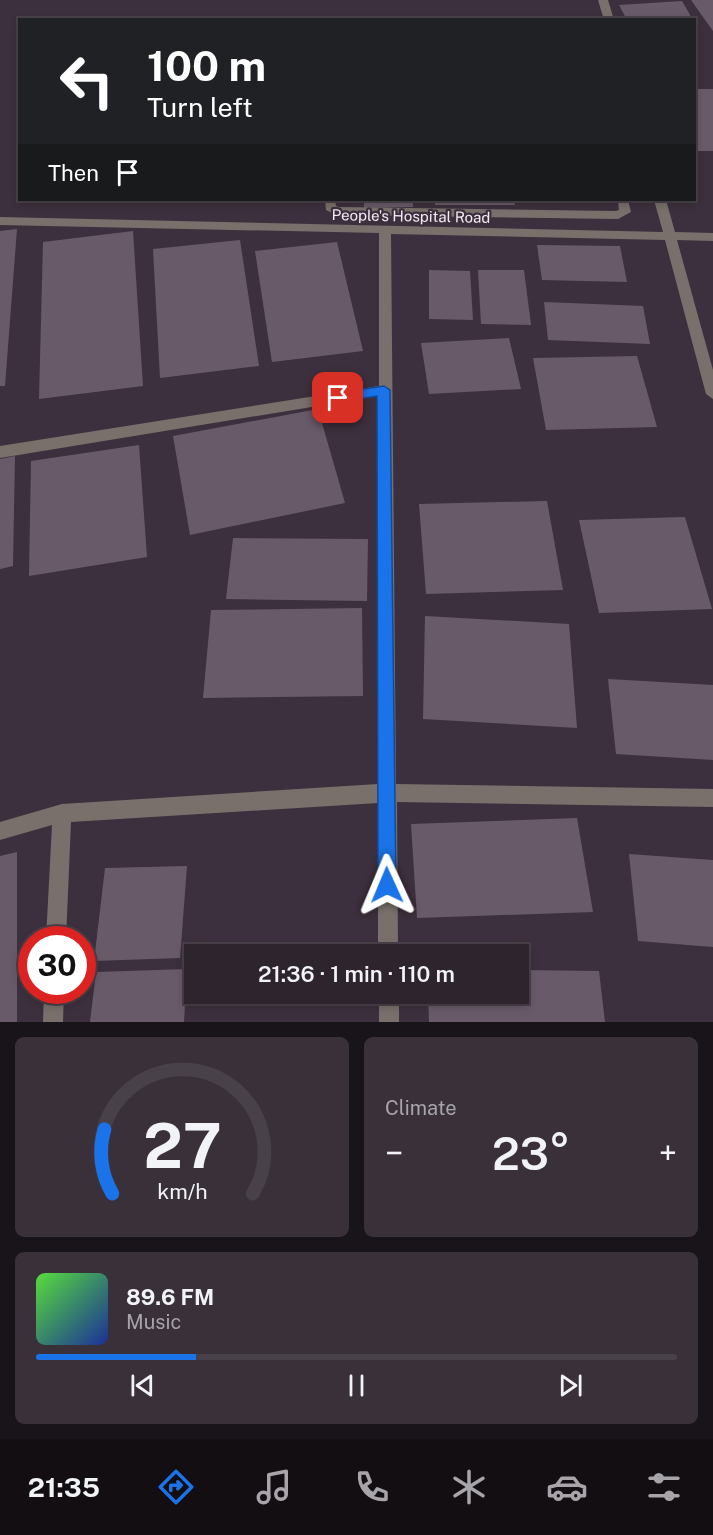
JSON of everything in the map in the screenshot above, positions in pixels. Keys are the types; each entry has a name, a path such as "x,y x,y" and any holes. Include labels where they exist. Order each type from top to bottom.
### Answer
{"street":[{"path":"603,0 608,18"},
{"path":"330,201 332,210 336,212 419,206 524,206 618,215 625,212 623,201"},
{"path":"660,201 709,361 713,394"},
{"path":"419,206 421,231"},
{"path":"524,206 529,234"},
{"name":"People's Hospital Road","path":"0,221 713,237"},
{"path":"385,230 388,944"},
{"path":"0,453 384,390"},
{"path":"0,831 62,813 386,793 713,798"},
{"path":"58,926 62,813"},
{"path":"53,1022 54,1004"},
{"path":"388,1004 389,1022"}],"building":[{"path":"691,0 713,0 713,31"},
{"path":"682,1 692,18 626,18 619,5"},
{"path":"696,89 713,89 713,151 696,151"},
{"path":"364,201 413,201 413,207 364,208"},
{"path":"435,201 514,201 515,205 435,205"},
{"path":"17,229 5,386 0,386 0,231"},
{"path":"133,231 143,386 39,399 43,242"},
{"path":"240,240 259,366 160,378 153,249"},
{"path":"337,242 363,351 272,362 255,251"},
{"path":"537,245 620,246 627,282 542,280"},
{"path":"429,270 470,271 473,320 429,319"},
{"path":"478,270 524,270 531,325 481,324"},
{"path":"544,302 643,306 650,344 548,340"},
{"path":"509,338 521,389 429,394 421,343"},
{"path":"637,356 657,427 546,430 533,358"},
{"path":"318,409 345,503 190,535 173,436"},
{"path":"139,445 147,557 29,576 31,461"},
{"path":"15,456 13,566 0,569 0,459"},
{"path":"547,501 563,590 426,594 419,504"},
{"path":"685,517 712,609 599,613 579,520"},
{"path":"233,538 368,539 367,601 226,599"},
{"path":"362,608 363,696 203,698 211,610"},
{"path":"425,616 569,624 577,728 423,719"},
{"path":"608,679 713,685 713,760 616,754"},
{"path":"577,818 593,912 417,918 411,824"},
{"path":"17,852 17,1022 0,1022 0,856"},
{"path":"629,854 713,860 713,947 638,941"},
{"path":"187,866 180,958 96,961 105,868"},
{"path":"184,969 184,1022 90,1022 92,1004 96,1004 96,972"},
{"path":"529,970 599,971 605,1022 429,1022 428,1004 529,1004"}],"route":[{"path":"338,398 384,390 387,885"}]}
